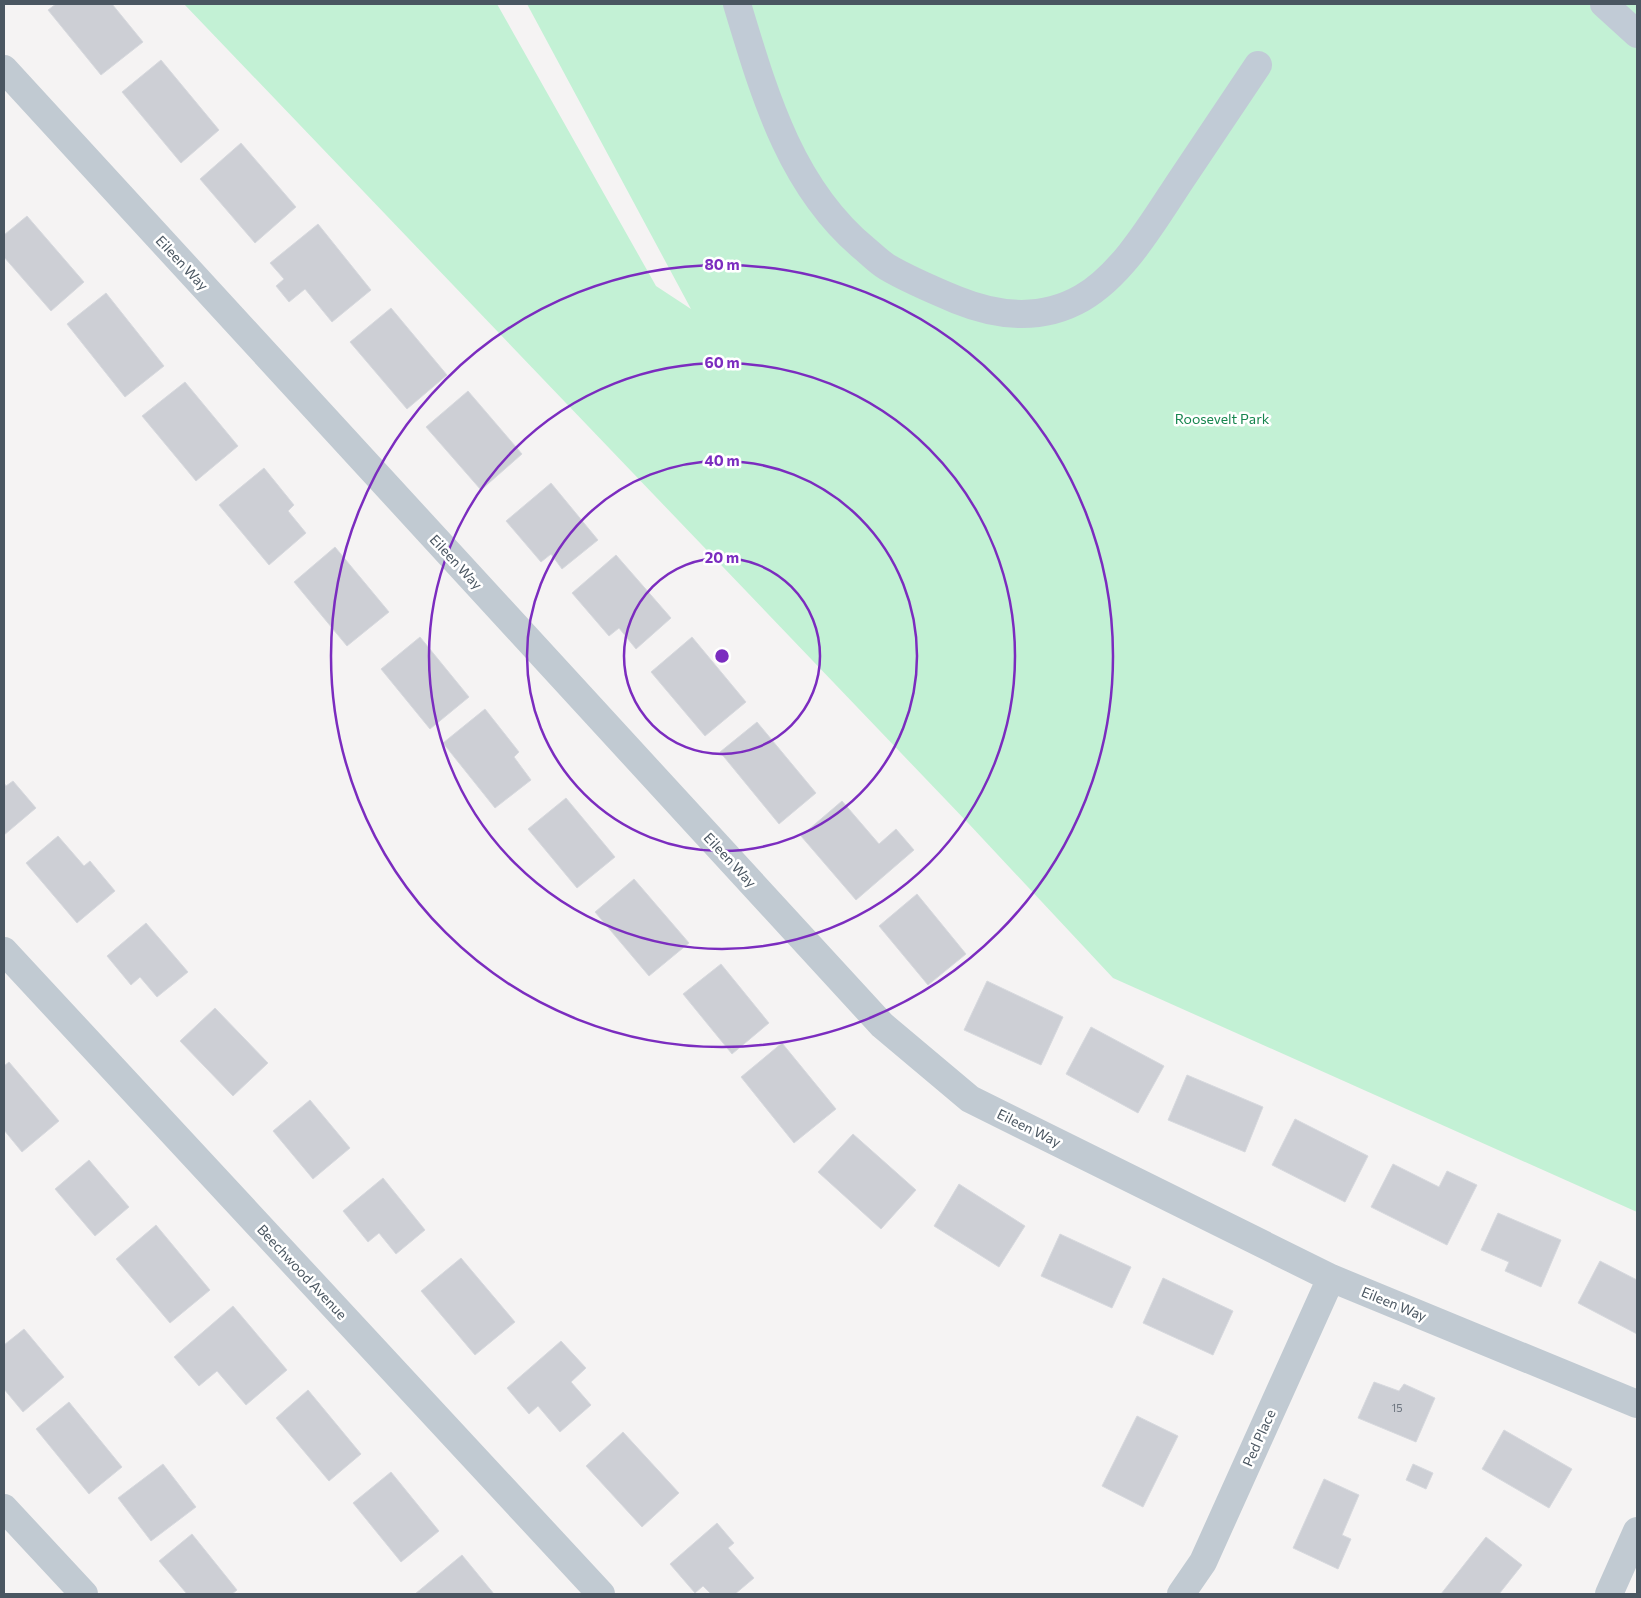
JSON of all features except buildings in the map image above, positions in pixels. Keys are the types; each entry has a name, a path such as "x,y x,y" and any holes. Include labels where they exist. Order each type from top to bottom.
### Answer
{"street":[{"path":"737,4 763,88 788,148 813,193 846,234 885,266 926,287 977,308 1017,314 1047,313 1082,298 1107,279 1147,232 1258,65"},
{"path":"1604,4 1637,34"},
{"name":"Eileen Way","path":"4,69 882,1025 970,1099 1331,1278 1637,1404"},
{"name":"Beechwood Avenue","path":"4,951 601,1594"},
{"name":"Ped Place","path":"1181,1594 1203,1562 1331,1278"},
{"path":"4,1508 84,1594"},
{"path":"1609,1594 1637,1530"}],"green space":[{"name":"Roosevelt Park","path":"184,4 497,4 656,286 691,309 527,4 1637,4 1637,1212 1113,978 969,824"}]}
